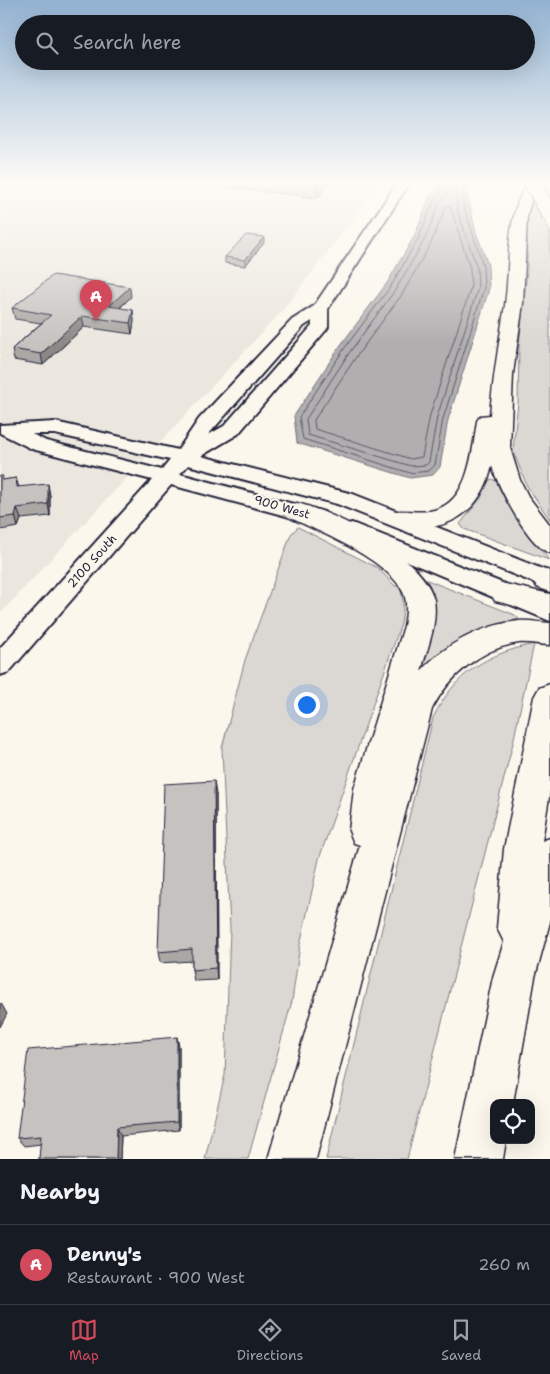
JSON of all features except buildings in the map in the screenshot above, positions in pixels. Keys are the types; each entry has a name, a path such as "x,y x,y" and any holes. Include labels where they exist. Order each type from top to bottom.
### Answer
{"highway":[{"path":"519,236 514,303 504,374 499,448 502,462 517,498 550,544"},
{"path":"398,518 430,519 443,516 457,509 470,498 478,475 490,407 504,374"},
{"path":"297,511 370,548 400,568 417,591 421,609 419,626 371,789 359,913"},
{"path":"505,594 549,587"},
{"path":"292,1159 416,708 432,681 448,665 472,649 494,638 520,632 550,634"},
{"path":"514,977 522,849 548,707"},
{"path":"480,1159 514,977 550,855"}],"main road":[{"name":"2100 South","path":"0,665 184,457 230,430 320,327 320,309 368,236"},
{"name":"900 West","path":"3,428 55,428 184,457 345,499 398,518 549,587"},
{"name":"900 West","path":"3,428 39,445 297,511 336,524 550,612"}],"shaded area":[{"path":"0,236 339,236 282,311 0,614"},
{"path":"527,236 550,236 550,520 527,486 513,451 518,402 519,346 527,271"},
{"path":"492,479 497,482 516,518 549,560 464,529 460,524 481,498 488,481"},
{"path":"298,527 378,568 395,586 399,586 403,600 402,619 319,859 300,945 292,1001 248,1159 205,1159 225,1075 230,929 222,748 245,660 291,534"},
{"path":"422,578 515,615 519,619 504,622 462,639 438,655 415,676"},
{"path":"534,644 513,743 407,1159 326,1159 433,718 451,689 474,668 501,653"}],"water":[{"path":"414,236 477,236 488,265 489,289 448,420 440,467 433,475 410,478 297,443 294,416 340,346 387,283"}],"place":[{"name":"Denny's","path":"96,321"}]}
